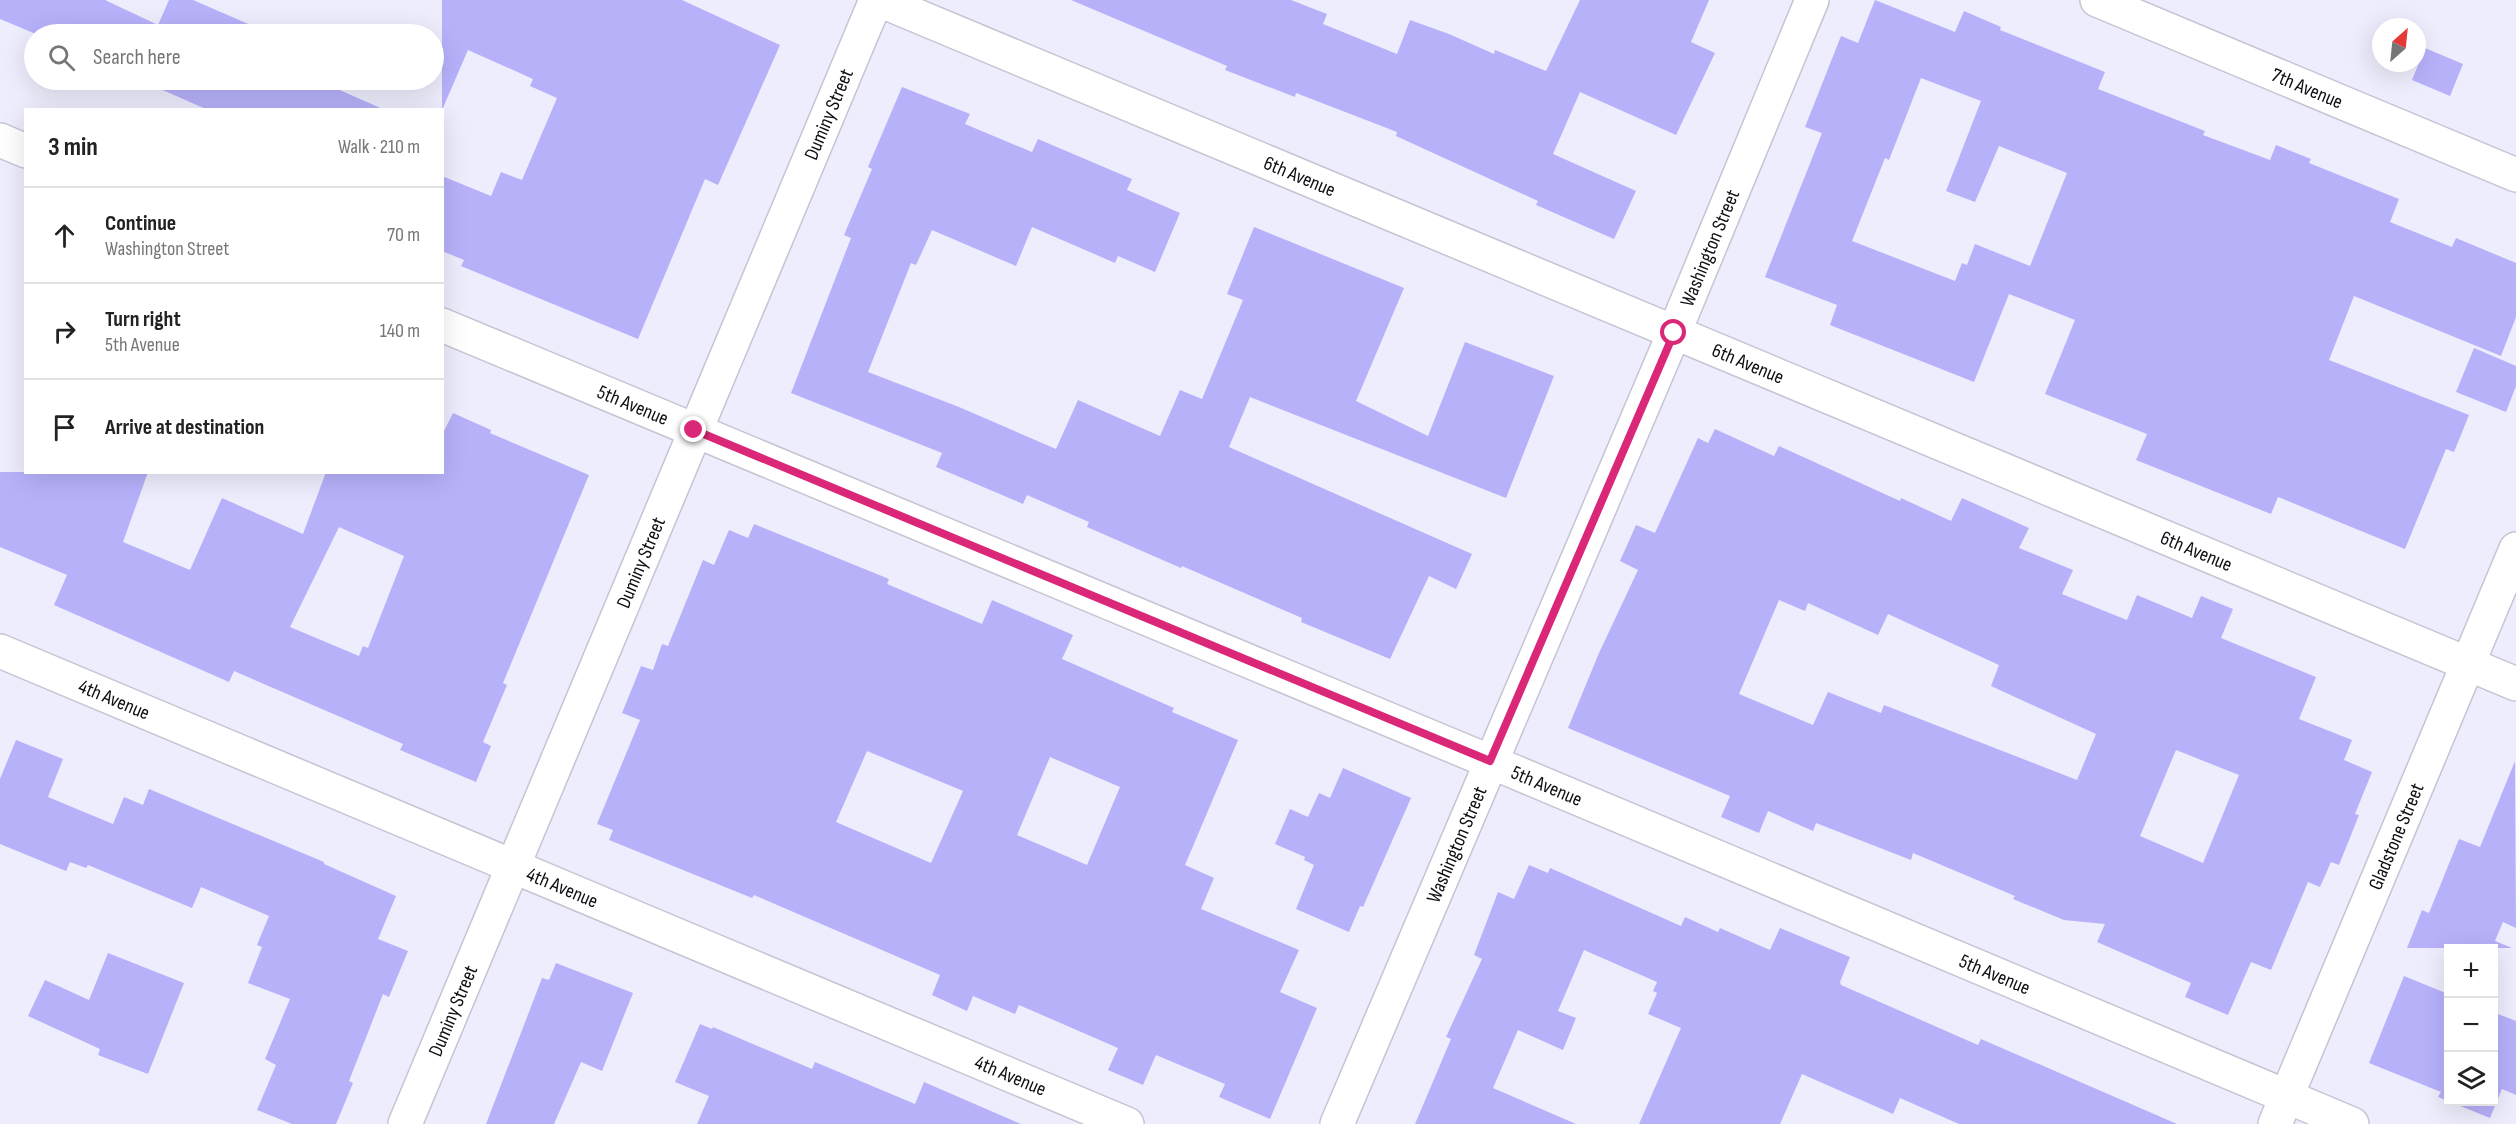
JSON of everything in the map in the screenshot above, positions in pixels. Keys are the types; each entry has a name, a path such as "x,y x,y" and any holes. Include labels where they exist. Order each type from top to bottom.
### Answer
{"street":[{"name":"6th Avenue","path":"877,0 2516,684"},
{"name":"Duminy Street","path":"405,1124 694,430 877,0"},
{"name":"Washington Street","path":"1337,1124 1674,333 1812,0"},
{"name":"7th Avenue","path":"2097,0 2516,175"},
{"path":"0,140 24,150"},
{"name":"5th Avenue","path":"444,326 1490,761 2281,1110 2352,1124"},
{"name":"Gladstone Street","path":"2281,1110 2516,549"},
{"name":"4th Avenue","path":"0,651 1127,1124"}],"building":[{"path":"0,0 105,0 156,24 24,24 24,29 0,19"},
{"path":"169,0 193,0 248,24 158,24"},
{"path":"442,0 682,0 780,45 718,185 705,179 638,339 461,266 464,260 444,252 444,177 491,196 501,172 522,180 557,98 530,86 533,79 468,50 442,108 444,24 442,24"},
{"path":"1071,0 1291,0 1327,14 1323,24 1397,54 1410,20 1494,54 1495,50 1546,71 1580,0 1709,0 1691,42 1715,53 1676,135 1580,92 1553,154 1636,191 1614,239 1536,205 1538,201 1396,136 1397,132 1296,93 1295,97 1225,70 1227,66"},
{"path":"1875,0 1955,32 1964,11 2001,27 2000,30 2105,72 2098,89 2205,131 2203,135 2270,160 2276,145 2311,159 2309,163 2399,199 2390,222 2452,247 2456,238 2516,263 2516,317 2501,356 2354,296 2329,360 2469,415 2454,452 2446,449 2405,549 2278,497 2271,514 2136,460 2147,434 2045,394 2075,320 2009,294 1974,382 1830,325 1837,305 1765,277 1822,133 1805,127 1841,36 1858,43","holes":["1921,78 1981,101 1946,191 1975,202 1999,146 2067,173 2030,266 1975,244 1967,265 1962,263 1955,281 1852,241 1885,158 1889,160"]},
{"path":"2426,48 2463,64 2450,96 2412,80 2415,72 2426,72"},
{"path":"902,87 970,114 965,124 1032,152 1038,139 1132,179 1127,190 1180,213 1155,272 1118,256 1115,263 1032,227 1016,266 932,230 916,265 911,263 868,372 959,407 1056,449 1078,400 1160,436 1180,390 1202,399 1243,300 1227,294 1254,227 1404,288 1356,401 1428,436 1465,342 1554,376 1506,498 1250,397 1229,447 1472,554 1456,589 1429,576 1390,659 1301,622 1302,618 1087,527 1089,522 1027,495 1023,504 936,467 942,453 791,393 851,238 844,235 872,169 868,167"},
{"path":"163,90 340,90 380,108 203,108"},
{"path":"2474,348 2516,366 2516,386 2506,412 2456,392"},
{"path":"453,413 491,430 490,433 589,475 503,683 507,685 483,742 491,746 476,782 400,750 403,744 234,671 229,682 54,605 67,575 0,547 0,472 147,474 123,542 190,570 222,498 303,534 325,474 444,474 444,431","holes":["339,527 404,556 368,648 363,646 359,656 290,627"]},
{"path":"1715,429 1774,456 1779,446 1900,501 1901,498 1951,521 1962,498 2029,528 2019,548 2073,570 2062,594 2127,620 2137,595 2192,618 2201,596 2233,609 2221,638 2316,677 2299,719 2352,740 2344,760 2372,772 2355,814 2359,815 2339,865 2331,862 2320,887 2308,882 2271,970 2251,962 2228,1015 2185,997 2191,983 2097,942 2105,924 2064,920 2013,899 2015,896 1913,853 1911,860 1816,823 1813,831 1768,811 1759,833 1721,817 1730,796 1568,728 1599,653 1638,570 1620,561 1636,525 1655,533 1698,438 1708,443","holes":["1779,600 1805,611 1808,603 1878,635 1888,614 1999,665 1991,686 2096,734 2077,780 1884,705 1881,713 1828,692 1813,725 1739,694","2176,750 2239,775 2203,863 2140,836"]},
{"path":"754,524 889,579 887,584 982,624 992,600 1073,635 1062,659 1174,708 1172,712 1238,740 1185,865 1214,878 1201,909 1299,950 1280,992 1317,1008 1270,1119 1219,1097 1225,1084 1156,1055 1143,1085 1108,1070 1118,1048 1019,1005 1015,1014 973,996 967,1011 932,995 940,975 754,895 752,898 609,840 613,830 597,824 640,720 622,713 641,666 653,670 662,644 668,646 703,560 714,565 729,530 748,538","holes":["867,751 963,791 931,863 836,822","1050,757 1120,787 1087,865 1017,835"]},
{"path":"16,740 63,759 48,797 113,824 124,797 143,805 149,789 324,862 324,864 396,896 378,939 408,951 389,997 383,994 349,1081 353,1083 336,1124 292,1124 257,1110 276,1065 265,1059 290,999 248,983 262,947 257,945 269,916 201,887 192,908 88,865 86,868 70,862 66,871 0,844 0,779"},
{"path":"2515,761 2516,928 2503,922 2495,941 2512,948 2498,948 2498,944 2444,944 2444,948 2407,948 2422,910 2429,913 2459,839 2480,847"},
{"path":"1343,768 1411,798 1363,907 1360,906 1349,932 1296,909 1314,865 1304,860 1305,857 1275,844 1290,809 1308,817 1319,793 1330,798"},
{"path":"1529,865 1548,873 1550,868 1681,926 1685,917 1718,932 1720,928 1770,950 1780,928 1850,957 1840,982 1841,985 1978,1045 1981,1039 2177,1124 1959,1124 1900,1098 1893,1114 1802,1074 1780,1124 1639,1124 1681,1028 1648,1014 1657,993 1653,991 1657,982 1584,950 1558,1011 1576,1018 1563,1050 1518,1030 1493,1088 1576,1124 1415,1124 1451,1039 1446,1037 1482,959 1474,955 1498,892 1514,899"},
{"path":"108,953 184,983 148,1074 98,1055 100,1049 28,1016 45,980 89,1000"},
{"path":"556,963 633,993 602,1071 581,1062 554,1124 486,1124 542,978 549,980"},
{"path":"2404,976 2444,992 2444,1099 2438,1097 2441,1092 2369,1063"},
{"path":"2498,1014 2516,1021 2516,1095 2502,1089 2498,1099"},
{"path":"700,1024 712,1029 713,1027 812,1069 815,1062 915,1104 924,1082 1021,1124 697,1124 709,1096 675,1082"},
{"path":"2460,1106 2495,1106 2490,1118"}],"route":[{"path":"694,430 1490,761 1674,333"}]}
